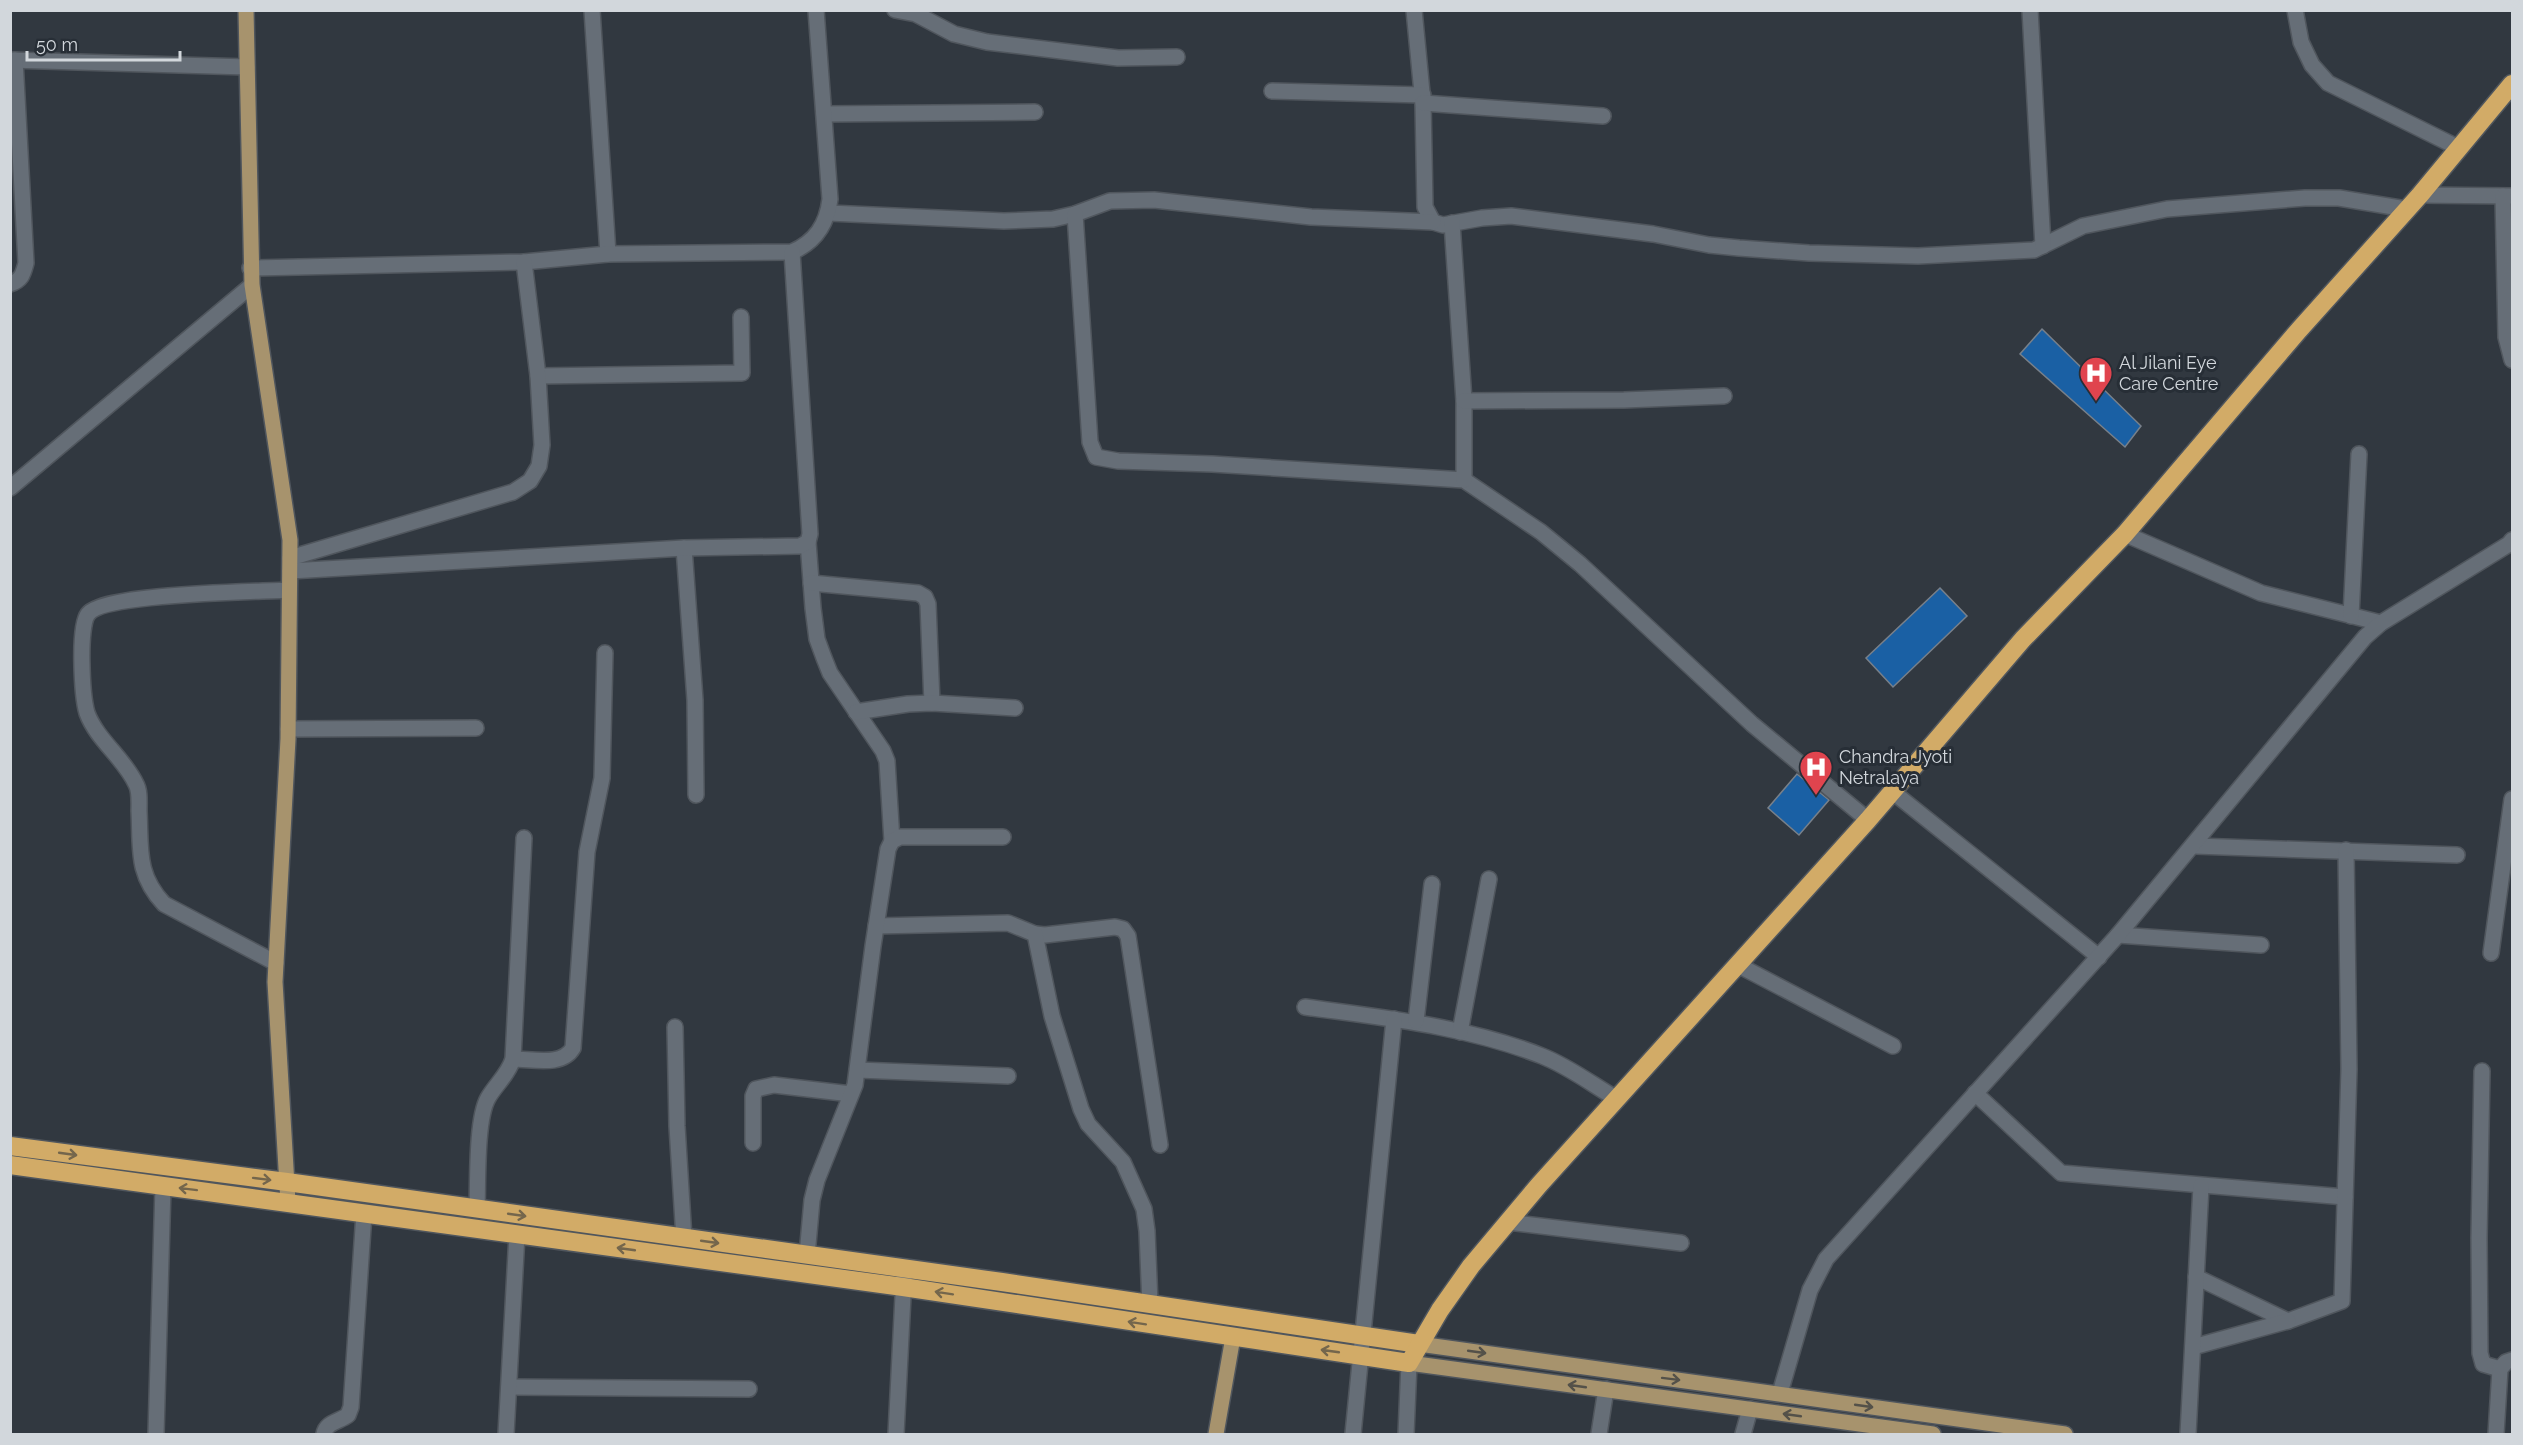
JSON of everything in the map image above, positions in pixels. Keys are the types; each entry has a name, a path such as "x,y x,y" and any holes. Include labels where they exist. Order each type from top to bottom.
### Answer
{"highway":[{"path":"10,1165 903,1287 1409,1363 1440,1310 1471,1266 1508,1222 1893,792 2023,639 2126,534 2299,330 2420,195 2512,84"},
{"path":"10,1146 904,1268 1419,1344"}],"main road":[{"path":"246,10 250,268 290,540 288,729 274,982 288,1202"},
{"path":"1216,1434 1233,1337"},
{"path":"1419,1344 2065,1434"},
{"path":"1409,1363 1933,1434"}],"street":[{"path":"592,10 608,254"},
{"path":"250,268 524,262 608,254 792,252 805,246 817,236 829,213 830,199 816,10"},
{"path":"895,10 916,14 954,34 987,42 1118,58 1177,57"},
{"path":"1414,10 1423,99 1425,207 1432,222"},
{"path":"2030,10 2043,246"},
{"path":"2295,10 2301,42 2312,65 2328,83 2459,148"},
{"path":"10,284 18,282 23,277 26,263 13,60 246,67"},
{"path":"1272,91 1423,99 1603,116"},
{"path":"824,114 1035,112"},
{"path":"2420,195 2508,196 2506,337 2512,360"},
{"path":"829,213 1004,221 1053,219 1075,214 1110,201 1154,200 1311,217 1432,222 1443,225 1511,216 1653,234 1709,245 1809,253 1918,256 2001,254 2034,250 2083,226 2167,209 2316,198 2339,198 2406,209"},
{"path":"1075,214 1090,442 1096,457 1118,461 1212,464 1464,480 1541,532 1572,557 1752,724 1868,820"},
{"path":"1452,223 1464,401 1464,480"},
{"path":"792,252 810,534 808,542 817,639 830,673 883,751 887,761 892,841 888,849 876,926 858,1070 851,1094 817,1180 812,1200 807,1255"},
{"path":"290,564 513,492 530,481 539,466 542,445 538,376 524,262"},
{"path":"10,488 252,285"},
{"path":"538,376 742,373 741,317"},
{"path":"1464,401 1624,400 1724,396"},
{"path":"2350,616 2359,454"},
{"path":"2126,534 2261,592 2381,623"},
{"path":"290,564 684,548 800,546 808,542"},
{"path":"1780,1393 1810,1290 1826,1259 2099,957 2195,846 2365,637 2381,623 2511,547"},
{"path":"684,548 695,700 696,795"},
{"path":"811,583 918,593 925,597 932,703"},
{"path":"276,963 164,904 152,890 145,877 141,857 138,787 129,771 93,724 87,711 84,694 83,629 88,615 98,606 138,598 290,590"},
{"path":"513,1059 560,1059 568,1056 573,1048 584,915 586,852 602,778 605,653"},
{"path":"856,712 908,704 932,703 1015,708"},
{"path":"288,729 476,728"},
{"path":"1893,792 2099,957"},
{"path":"2491,953 2512,799"},
{"path":"892,841 900,837 1003,837"},
{"path":"477,1209 483,1115 488,1098 508,1073 513,1059 524,838"},
{"path":"2195,846 2457,855"},
{"path":"2193,1347 2288,1322 2342,1301 2349,1069 2346,850"},
{"path":"1460,1032 1489,879"},
{"path":"1416,1021 1432,884"},
{"path":"876,926 1008,923 1035,934 1115,927 1123,929 1128,936 1160,1144"},
{"path":"1035,934 1052,1016 1081,1108 1088,1124 1123,1162 1144,1209 1150,1304"},
{"path":"2118,935 2261,945"},
{"path":"1738,965 1893,1046"},
{"path":"1305,1007 1416,1021 1513,1046 1544,1057 1617,1100"},
{"path":"1353,1434 1394,1019"},
{"path":"675,1027 677,1126 684,1239"},
{"path":"858,1070 1008,1076"},
{"path":"2482,1071 2480,1353 2483,1364 2506,1365 2496,1434"},
{"path":"753,1143 753,1096 756,1089 774,1084 851,1094"},
{"path":"1975,1093 2061,1173 2345,1197"},
{"path":"156,1434 163,1186"},
{"path":"2188,1434 2200,1186"},
{"path":"324,1434 325,1428 348,1416 351,1407 364,1213"},
{"path":"1508,1222 1681,1243"},
{"path":"506,1434 517,1234"},
{"path":"896,1434 904,1268"},
{"path":"2196,1277 2288,1322"},
{"path":"1406,1434 1409,1363"},
{"path":"509,1387 748,1389"},
{"path":"1599,1434 1606,1389"},
{"path":"1743,1434 1750,1409"}],"building":[{"path":"2042,329 2141,426 2125,447 2020,354"},
{"path":"1940,588 1967,616 1893,687 1866,658"},
{"path":"1797,774 1829,800 1799,835 1768,808"}],"place":[{"name":"Al Jilani Eye Care Centre","path":"2096,402"},
{"name":"Chandra Jyoti Netralaya","path":"1816,796"}]}
